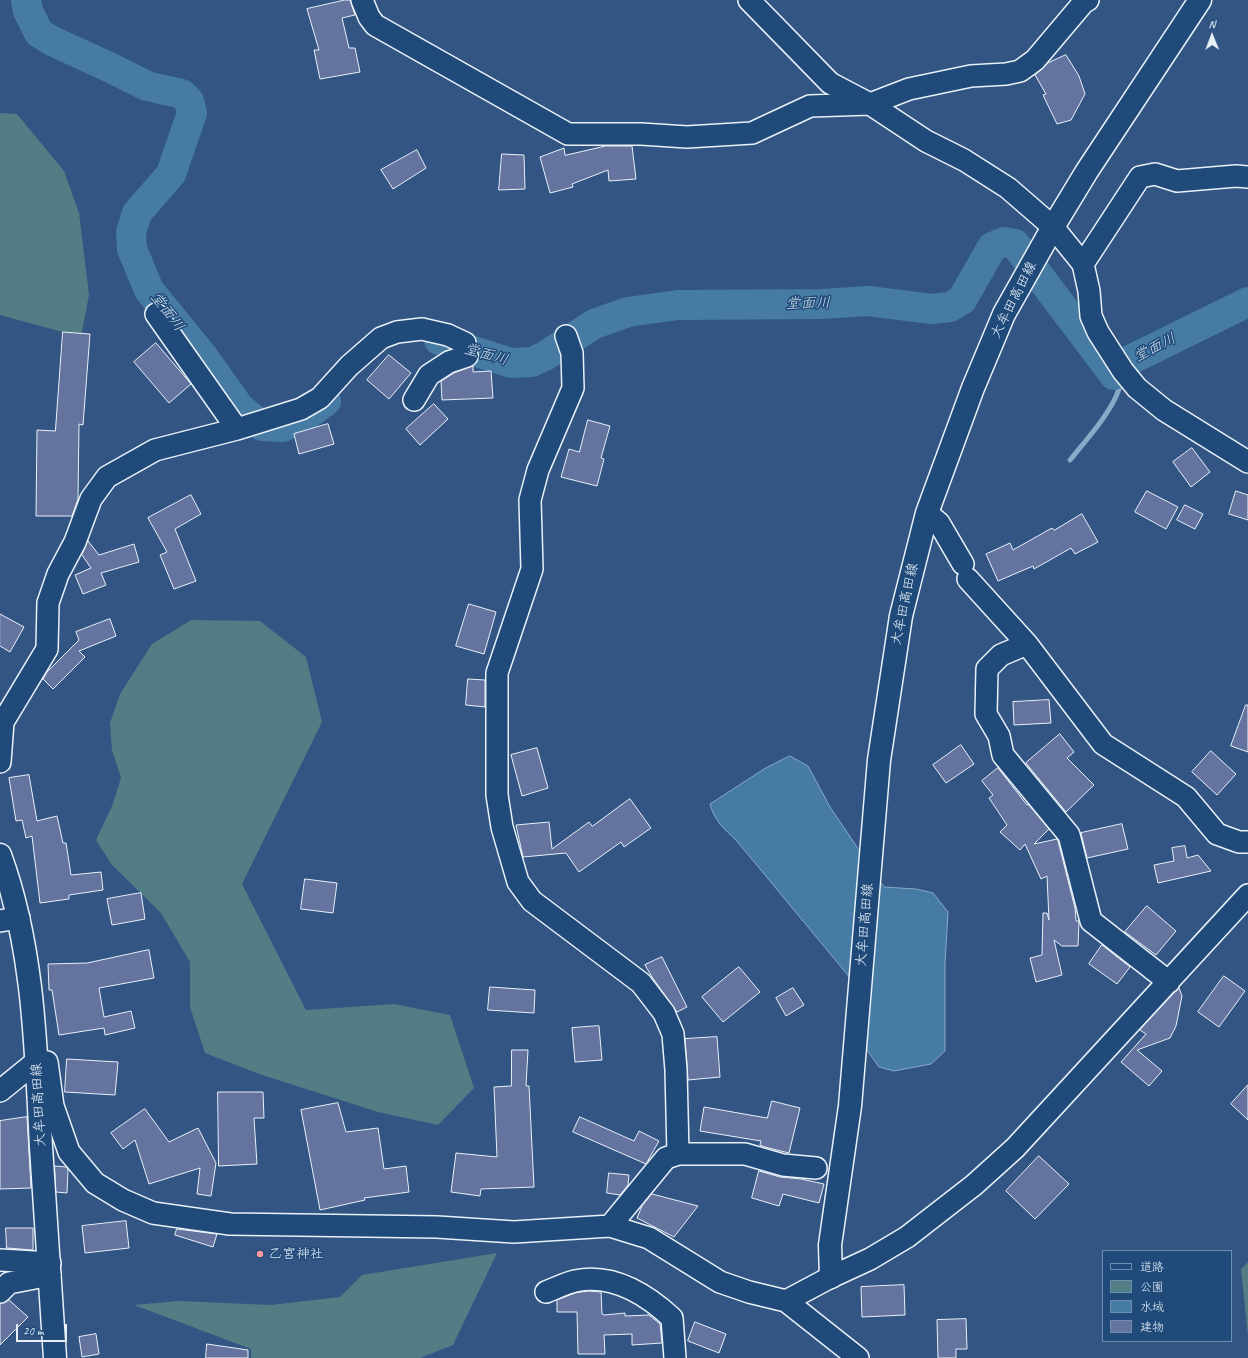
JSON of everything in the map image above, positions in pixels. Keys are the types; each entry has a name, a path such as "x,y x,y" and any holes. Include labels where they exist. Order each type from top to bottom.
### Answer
{"main road":[{"name":"大牟田高田線","path":"831,1277 830,1245 850,1106 879,760 901,616 927,513 973,388 1004,314 1053,227 1200,0"},
{"name":"大牟田高田線","path":"0,855 9,880 9,920 28,966 37,1061 54,1358"}],"street":[{"path":"362,0 369,17 375,25 568,134 641,134 687,137 752,133 810,106 870,104 909,89 971,76 1006,74 1020,71 1035,60 1084,2 1088,0"},
{"path":"748,0 830,83 870,104 926,142 964,160 1008,188 1053,227 1083,264 1089,291 1091,316 1098,332 1119,365 1137,388 1164,410 1248,462"},
{"path":"1083,264 1140,178 1155,174 1177,180 1236,176 1248,177"},
{"path":"156,314 237,429"},
{"path":"0,762 3,722 47,649 48,603 58,574 75,542 91,499 107,477 155,450 237,429 301,409 320,398 349,366 382,338 397,332 422,329 448,335 465,343 467,356 449,362 429,375 414,400"},
{"path":"566,336 572,353 574,388 538,470 530,500 532,569 496,673 497,795 502,827 518,882 532,901 641,983 664,1013 673,1034 676,1070 678,1154"},
{"path":"927,513 939,523 966,572 1027,644 1103,744 1186,797 1217,834 1239,842 1248,842"},
{"path":"1027,644 1001,655 987,669 986,714 999,736 1003,755 1069,835 1091,921 1169,982"},
{"path":"786,1301 831,1277 870,1259 907,1237 974,1186 1014,1148 1248,895"},
{"path":"0,1091 37,1061 47,1062 53,1106 68,1152 95,1182 123,1200 153,1213 230,1224 437,1227 514,1232 610,1226 649,1238 720,1282 749,1292 786,1301 858,1358"},
{"path":"610,1226 666,1158 678,1154 745,1154 783,1165 816,1168"},
{"path":"0,1260 50,1269"},
{"path":"0,1292 9,1283 50,1269"},
{"path":"546,1292 575,1281 600,1279 634,1290 655,1302 672,1318 674,1358"}],"green space":[{"path":"0,113 17,114 64,171 79,213 89,295 81,337 0,315"},
{"path":"191,620 260,621 306,657 322,722 242,884 306,1010 394,1004 450,1015 474,1088 438,1125 378,1112 259,1074 205,1053 190,1007 190,962 161,913 112,865 96,840 112,806 121,778 112,750 110,723 120,694 152,644"},
{"path":"497,1253 453,1345 420,1358 251,1358 251,1349 134,1305 179,1301 271,1305 340,1297 362,1275"},
{"path":"1248,1262 1248,1336 1241,1269"}],"water":[{"path":"790,756 808,766 830,807 884,887 916,889 933,893 948,912 945,963 945,1051 931,1064 894,1071 879,1067 859,1039 856,985 714,815 710,804 764,769"}],"building":[{"path":"350,0 355,15 342,18 349,48 355,48 360,72 320,79 314,50 319,50 307,9"},
{"path":"1066,55 1079,76 1085,94 1071,120 1057,124 1043,95 1046,94 1035,75 1048,63"},
{"path":"606,146 632,146 636,179 609,181 608,170 572,184 573,187 550,193 540,157 564,148 565,155"},
{"path":"417,150 426,168 393,189 381,170"},
{"path":"502,154 524,155 525,189 499,190"},
{"path":"63,332 90,334 83,425 79,424 78,499 72,516 36,516 37,430 55,431"},
{"path":"156,343 191,384 169,403 134,362"},
{"path":"389,355 411,373 389,399 367,380"},
{"path":"473,366 473,372 491,371 493,398 442,400 441,381 454,373"},
{"path":"434,404 448,419 420,445 406,429"},
{"path":"588,420 610,426 601,458 604,459 597,486 561,477 569,449 579,452"},
{"path":"328,424 334,444 299,454 294,434"},
{"path":"1192,448 1210,472 1191,487 1173,462"},
{"path":"1147,491 1178,507 1166,529 1135,512"},
{"path":"1236,491 1248,495 1248,520 1229,514"},
{"path":"191,495 201,514 175,529 196,581 174,589 160,555 167,552 148,518"},
{"path":"1185,505 1203,514 1195,529 1177,520"},
{"path":"1082,514 1098,542 1075,554 1071,548 1034,569 1033,566 998,581 986,554 1010,543 1013,550 1052,528 1054,530"},
{"path":"88,541 99,555 134,544 139,562 101,573 106,585 83,594 75,575 91,568 82,555"},
{"path":"469,604 496,612 484,654 456,646"},
{"path":"0,614 24,627 10,652 0,646"},
{"path":"110,619 116,636 79,651 85,657 53,689 43,679 47,672 79,640 76,632"},
{"path":"468,679 485,680 485,707 466,705"},
{"path":"1049,700 1051,723 1014,725 1013,702"},
{"path":"1246,705 1248,705 1248,752 1231,746"},
{"path":"1060,734 1074,752 1067,758 1094,785 1066,812 1026,763"},
{"path":"961,745 974,764 946,783 933,765"},
{"path":"537,748 548,788 522,796 511,755"},
{"path":"1211,751 1236,774 1217,795 1192,772"},
{"path":"998,768 1027,805 1028,804 1049,829 1034,844 1057,839 1075,908 1076,921 1079,921 1078,946 1062,946 1054,940 1062,975 1036,982 1030,958 1042,955 1043,913 1047,913 1049,920 1047,876 1041,879 1025,844 1020,850 1000,832 1007,825 989,798 993,795 982,781"},
{"path":"29,775 37,821 57,816 63,843 66,843 71,875 101,872 103,890 69,895 69,899 40,903 32,836 26,838 22,820 16,821 9,778"},
{"path":"630,799 651,828 624,847 621,842 579,872 566,853 523,857 516,825 549,822 552,849 589,822 592,826"},
{"path":"1122,824 1128,849 1087,858 1081,833"},
{"path":"1185,846 1187,858 1198,855 1211,871 1158,883 1154,865 1174,861 1172,848"},
{"path":"305,879 337,883 333,913 301,909"},
{"path":"141,893 145,919 112,925 107,899"},
{"path":"1147,906 1176,931 1156,955 1125,932"},
{"path":"1102,945 1130,967 1117,984 1089,964"},
{"path":"149,950 154,978 99,988 104,1017 131,1011 135,1028 105,1035 104,1028 59,1035 52,990 49,990 48,964 87,963"},
{"path":"662,957 687,1007 677,1012 645,965"},
{"path":"739,967 760,992 723,1022 702,997"},
{"path":"1224,976 1245,991 1219,1027 1198,1012"},
{"path":"490,987 535,990 534,1013 488,1010"},
{"path":"793,988 804,1005 786,1016 776,998"},
{"path":"1179,988 1182,996 1176,1026 1170,1038 1137,1050 1162,1071 1149,1086 1121,1062 1146,1034 1140,1030"},
{"path":"599,1026 602,1060 575,1062 572,1028"},
{"path":"717,1037 720,1077 688,1080 685,1039"},
{"path":"512,1050 528,1050 526,1086 529,1086 534,1187 481,1189 480,1196 451,1192 456,1153 497,1157 494,1087 511,1086"},
{"path":"67,1059 118,1062 115,1095 65,1092"},
{"path":"1248,1085 1248,1120 1231,1104"},
{"path":"218,1092 263,1092 264,1118 254,1118 257,1164 219,1166"},
{"path":"772,1101 800,1108 789,1153 760,1145 761,1141 700,1131 704,1107 767,1118"},
{"path":"338,1103 346,1132 378,1128 384,1169 406,1166 409,1192 364,1198 365,1200 320,1210 301,1110"},
{"path":"145,1109 169,1142 198,1128 216,1163 211,1196 197,1194 200,1168 149,1184 135,1140 123,1149 111,1133"},
{"path":"27,1117 31,1188 0,1189 0,1121"},
{"path":"580,1117 634,1141 639,1131 659,1141 646,1164 573,1132"},
{"path":"1039,1156 1069,1184 1035,1219 1006,1191"},
{"path":"55,1166 66,1167 68,1169 67,1193 56,1192"},
{"path":"759,1171 780,1177 801,1179 824,1184 819,1203 783,1194 779,1206 752,1198"},
{"path":"609,1173 629,1175 628,1185 620,1195 607,1193"},
{"path":"652,1194 698,1206 674,1237 637,1218 642,1206"},
{"path":"126,1221 129,1248 85,1253 82,1226"},
{"path":"6,1228 33,1228 33,1250 7,1248"},
{"path":"177,1229 217,1234 213,1247 175,1235"},
{"path":"904,1285 905,1315 862,1317 861,1287"},
{"path":"589,1291 601,1292 602,1314 604,1315 625,1313 625,1316 649,1315 660,1324 662,1343 632,1345 632,1334 604,1335 605,1354 578,1354 577,1312 557,1312 557,1300 575,1293"},
{"path":"9,1300 28,1317 0,1345 0,1304"},
{"path":"966,1319 967,1349 956,1349 956,1358 938,1358 937,1320"},
{"path":"695,1322 726,1334 719,1353 688,1341"},
{"path":"96,1334 99,1354 82,1357 79,1337"},
{"path":"207,1344 248,1350 248,1358 206,1358"}],"waterway":[{"name":"堂面川","path":"26,0 28,11 39,33 52,41 147,86 182,94 189,101 192,113 171,174 137,213 131,232 132,249 149,290 202,355 239,407 262,426 283,427 302,419 326,401"},
{"name":"堂面川","path":"439,340 511,363 532,362 545,356 594,324 628,312 678,305 822,304 868,301 932,309 950,307 962,300 992,247 1004,242 1015,244 1114,375 1132,359 1248,302"},
{"path":"1070,460 1098,426 1115,398 1119,389 1119,383 1116,377"}],"place":[{"name":"乙宮神社","path":"260,1254"}]}
